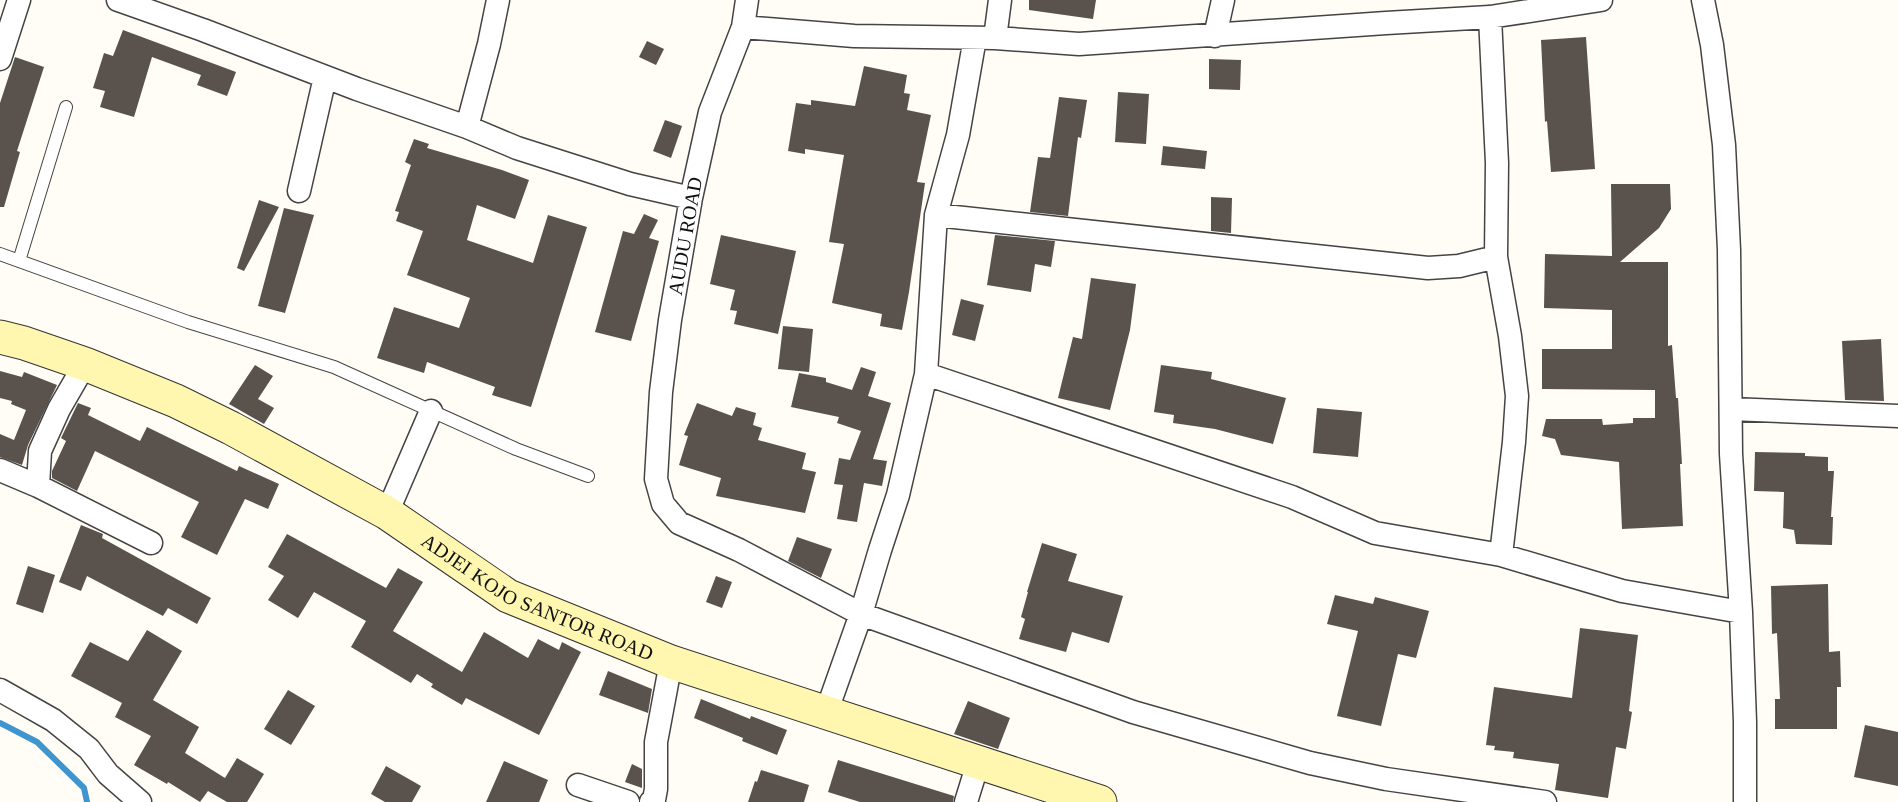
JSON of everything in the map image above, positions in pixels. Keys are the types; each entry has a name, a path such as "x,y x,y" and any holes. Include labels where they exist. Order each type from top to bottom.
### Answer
{"street":[{"path":"0,59 19,0"},
{"path":"118,0 467,127 517,148 618,180 691,198"},
{"path":"467,127 498,0"},
{"name":"AUDU ROAD","path":"747,0 743,27 710,112 691,198 660,392 657,479 663,504 679,523 739,550 861,614 1133,712 1310,763 1386,779 1545,802"},
{"path":"826,713 861,614 898,495 926,375 936,215 985,38 1000,0"},
{"path":"1215,36 1223,0"},
{"path":"743,27 854,36 985,38 1079,44 1490,17 1601,0"},
{"path":"1703,0 1712,45 1724,145 1729,250 1731,454 1741,612 1745,802"},
{"path":"1490,17 1497,164 1496,257 1510,336 1516,396 1514,442 1502,555"},
{"path":"299,191 325,77"},
{"path":"936,215 1428,268 1459,266 1496,257"},
{"name":"ADJEI KOJO SANTOR ROAD","path":"0,337 85,364 176,401 231,428 387,513 508,596 671,662 1100,802"},
{"path":"38,486 40,451 59,409 85,364"},
{"path":"926,375 1292,497 1375,533 1502,555 1622,591 1741,612"},
{"path":"1731,409 1898,416"},
{"path":"387,513 431,411"},
{"path":"0,470 38,486 151,543"},
{"path":"651,802 654,800 656,789 656,742 671,662"},
{"path":"0,690 53,720 89,749 108,774 140,802"},
{"path":"966,802 978,763"},
{"path":"578,785 628,802"}],"lane":[{"path":"19,261 66,107"},
{"path":"0,254 188,322 334,367 516,449 588,476"}],"building":[{"path":"1029,0 1096,0 1093,19 1029,10"},
{"path":"123,30 236,72 227,96 197,85 201,75 152,57 134,117 100,107 105,91 93,88 104,53 113,56"},
{"path":"1586,37 1595,169 1551,172 1547,121 1545,122 1541,40"},
{"path":"647,41 664,49 656,65 639,57"},
{"path":"15,57 44,67 17,151 20,152 4,207 0,207 0,103"},
{"path":"1209,59 1241,60 1240,90 1209,89"},
{"path":"864,66 907,75 904,93 910,94 907,110 931,115 917,182 925,183 902,330 880,326 882,314 832,303 844,244 829,242 844,155 805,149 805,154 788,151 796,103 811,105 811,100 855,106"},
{"path":"1118,92 1149,94 1146,144 1115,142"},
{"path":"1059,97 1087,100 1081,138 1078,137 1068,216 1030,212 1038,157 1050,158"},
{"path":"665,120 682,126 671,158 653,151"},
{"path":"414,139 429,144 427,148 529,180 515,219 477,205 467,240 533,263 548,215 587,227 531,407 492,395 495,387 427,362 424,373 377,358 394,307 459,328 470,298 407,275 423,231 396,221 399,212 395,211 411,165 405,162"},
{"path":"1163,146 1207,151 1205,169 1161,165"},
{"path":"1611,184 1670,184 1671,209 1659,228 1620,262 1668,262 1668,346 1672,345 1676,398 1678,398 1683,526 1622,529 1619,462 1561,455 1555,439 1542,436 1546,419 1602,419 1603,425 1633,423 1633,418 1655,418 1655,390 1542,389 1542,349 1612,349 1612,310 1544,308 1545,254 1612,256"},
{"path":"1211,197 1232,198 1231,233 1211,231"},
{"path":"259,200 279,207 244,271 237,268"},
{"path":"284,208 314,215 285,313 258,306"},
{"path":"644,214 658,220 649,238 659,241 631,341 595,332 623,231 634,234"},
{"path":"721,235 796,251 778,334 734,324 737,311 730,310 735,290 710,284"},
{"path":"995,235 1055,241 1051,267 1035,264 1031,292 987,285"},
{"path":"1091,278 1136,284 1130,330 1110,410 1058,398 1073,337 1082,339"},
{"path":"961,299 984,305 975,341 952,335"},
{"path":"783,326 813,329 809,372 778,369"},
{"path":"1881,339 1884,401 1845,400 1842,341"},
{"path":"255,365 273,376 258,399 274,408 264,424 229,404"},
{"path":"1161,365 1212,372 1211,379 1286,398 1273,444 1215,429 1173,423 1174,415 1154,412"},
{"path":"861,367 876,372 868,396 891,403 873,459 887,461 882,486 864,483 857,522 837,519 843,485 834,484 839,458 850,460 861,431 837,423 839,417 791,407 799,373 826,378 826,382 852,390"},
{"path":"0,371 22,377 24,372 57,385 28,445 22,465 0,457 0,434 14,440 26,410 11,404 12,401 0,398"},
{"path":"78,403 91,408 88,415 140,441 147,427 237,471 239,466 279,484 268,509 245,499 217,555 181,537 199,502 95,451 77,491 52,478 52,471 66,441 61,438"},
{"path":"697,403 732,416 736,407 756,413 753,425 762,428 758,440 806,453 802,469 816,472 805,513 716,496 721,478 679,465 688,436 684,435"},
{"path":"1317,408 1362,412 1358,457 1313,453"},
{"path":"1755,452 1805,453 1805,456 1828,457 1828,471 1834,471 1832,545 1796,544 1794,530 1783,528 1784,492 1754,491"},
{"path":"81,525 103,534 102,538 211,598 197,624 168,608 163,616 87,576 81,591 59,582"},
{"path":"287,534 386,588 398,568 423,582 393,631 462,672 484,632 528,658 538,639 559,650 562,642 581,652 539,735 466,698 462,705 431,687 433,684 417,674 411,683 351,647 366,621 314,592 298,618 268,600 284,576 268,567"},
{"path":"797,537 832,549 821,578 788,561"},
{"path":"1042,543 1077,554 1068,581 1123,596 1109,643 1072,632 1066,652 1019,639 1025,619 1021,617"},
{"path":"28,566 55,575 43,613 16,604"},
{"path":"716,576 732,582 722,608 706,602"},
{"path":"1828,584 1829,652 1840,651 1841,687 1837,687 1837,729 1775,729 1775,699 1780,699 1777,633 1772,634 1771,586"},
{"path":"1335,595 1373,604 1375,597 1429,611 1416,658 1398,654 1381,726 1337,716 1358,631 1327,624"},
{"path":"1580,628 1638,635 1629,711 1632,712 1626,749 1616,747 1608,798 1555,790 1559,764 1513,758 1514,752 1494,750 1495,746 1486,745 1494,687 1572,698"},
{"path":"147,630 182,651 153,700 199,727 185,753 225,778 237,758 264,774 247,802 227,802 208,791 200,802 134,765 151,736 115,717 122,703 71,676 90,642 128,661"},
{"path":"608,671 652,689 648,713 599,695"},
{"path":"288,690 315,706 291,745 264,729"},
{"path":"701,699 750,719 751,716 787,730 777,755 694,718"},
{"path":"968,701 1010,718 998,749 954,734"},
{"path":"1865,725 1898,732 1898,786 1854,777"},
{"path":"838,760 954,796 953,802 860,802 828,792"},
{"path":"504,761 548,780 539,802 486,802"},
{"path":"632,764 642,769 642,788 625,782"},
{"path":"386,766 421,786 412,802 385,802 371,794"},
{"path":"761,770 809,785 804,802 748,802"}],"waterway":[{"path":"0,723 37,742 84,788 87,802"}]}
